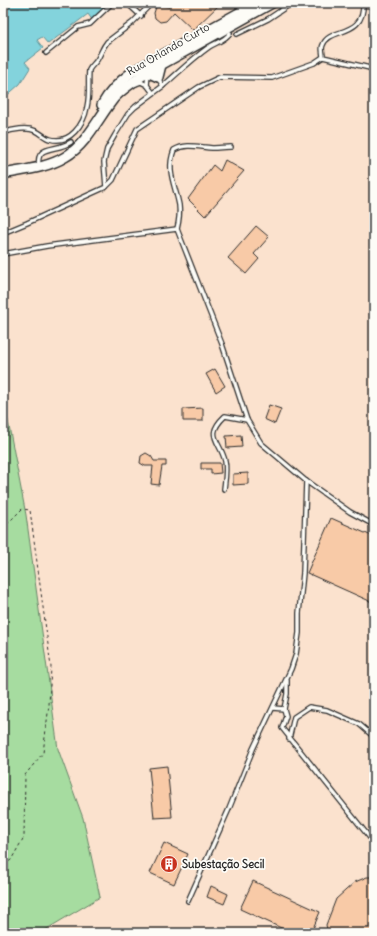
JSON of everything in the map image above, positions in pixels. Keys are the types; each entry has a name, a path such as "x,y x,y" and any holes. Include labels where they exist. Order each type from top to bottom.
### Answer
{"main road":[{"name":"Rua Orlando Curto","path":"90,132 103,103 119,82 132,72 257,3"},
{"name":"Rua Orlando Curto","path":"3,174 57,161 70,154 80,145 115,97 131,84 148,72 272,3"},
{"path":"132,72 138,70 148,72 158,77 162,65"}],"lane":[{"path":"46,53 78,26 90,24 112,3"},
{"path":"127,3 141,16"},
{"path":"3,133 21,129 30,129 40,133 48,139 63,139 69,136 83,121 88,107 89,70 98,59 103,46 141,16 152,3"},
{"path":"282,3 285,7"},
{"path":"237,34 268,19 292,3"},
{"path":"324,57 322,48 324,42 333,35 346,31 354,26 362,14 363,3"},
{"path":"153,93 148,85 147,78 148,72 155,63 179,50 216,26"},
{"path":"106,187 104,162 107,149 128,114 134,107 163,86 194,58 210,46 227,37 230,33"},
{"path":"3,233 27,224 106,187 113,180 137,129 199,87 220,77 272,78 314,63 324,57 374,69"},
{"path":"158,77 163,86"},
{"path":"100,118 119,98 137,84 141,82 148,85"},
{"path":"39,166 38,157 40,153 60,148 71,142"},
{"path":"231,147 213,148 181,146 174,150 170,160 170,168 179,205 177,230 222,344 247,420 261,443 306,481 350,512 374,525"},
{"path":"3,254 47,246 177,230"},
{"path":"224,489 226,474 224,460 214,438 217,424 225,416 247,420"},
{"path":"188,900 229,809 253,749 287,678 296,654 303,573 306,481"},
{"path":"287,678 287,694 284,710 286,716 282,728 374,843"},
{"path":"290,739 294,717 309,707 328,710 359,724 374,737"},
{"path":"273,708 284,710"}],"path":[{"path":"3,528 22,509 30,510 51,667 43,753 25,775 24,838 11,860 3,866"}],"shaded area":[{"path":"108,3 374,3 374,933 40,933 100,897 83,818 58,749 26,515 3,395 3,99 20,84 30,68 25,62 43,48 37,40 42,37 48,44 88,14 93,20"}],"green space":[{"path":"3,395 26,515 58,749 83,818 100,897 40,933 3,933"}],"water":[{"path":"3,3 108,3 93,21 88,14 48,44 42,37 37,40 43,48 25,62 30,68 20,84 3,99"}],"building":[{"path":"173,3 221,3 193,30 174,12 166,21 160,22 155,18 154,13 156,7 162,5 169,7"},
{"path":"225,160 244,171 205,216 188,199 213,165 220,171"},
{"path":"256,226 269,237 254,254 259,259 246,274 228,258"},
{"path":"215,369 225,386 216,392 206,374"},
{"path":"269,405 281,409 275,424 264,419"},
{"path":"203,408 203,421 183,421 183,409"},
{"path":"241,435 242,447 227,448 226,436"},
{"path":"146,453 151,456 154,461 166,461 166,466 162,466 159,485 151,484 153,466 145,466 140,463 141,456"},
{"path":"201,463 220,463 221,473 211,474 211,469 201,469"},
{"path":"248,473 248,484 233,485 233,474"},
{"path":"331,518 374,537 374,603 307,573"},
{"path":"167,766 172,817 154,818 149,768"},
{"name":"Subestação Secil","path":"164,843 188,854 174,884 150,873"},
{"path":"367,877 374,877 374,933 328,933 326,925 336,899 355,882"},
{"path":"253,881 320,912 311,933 292,933 240,909"},
{"path":"211,886 228,894 224,904 207,897"}],"place":[{"name":"Subestação Secil","path":"169,864"}]}
